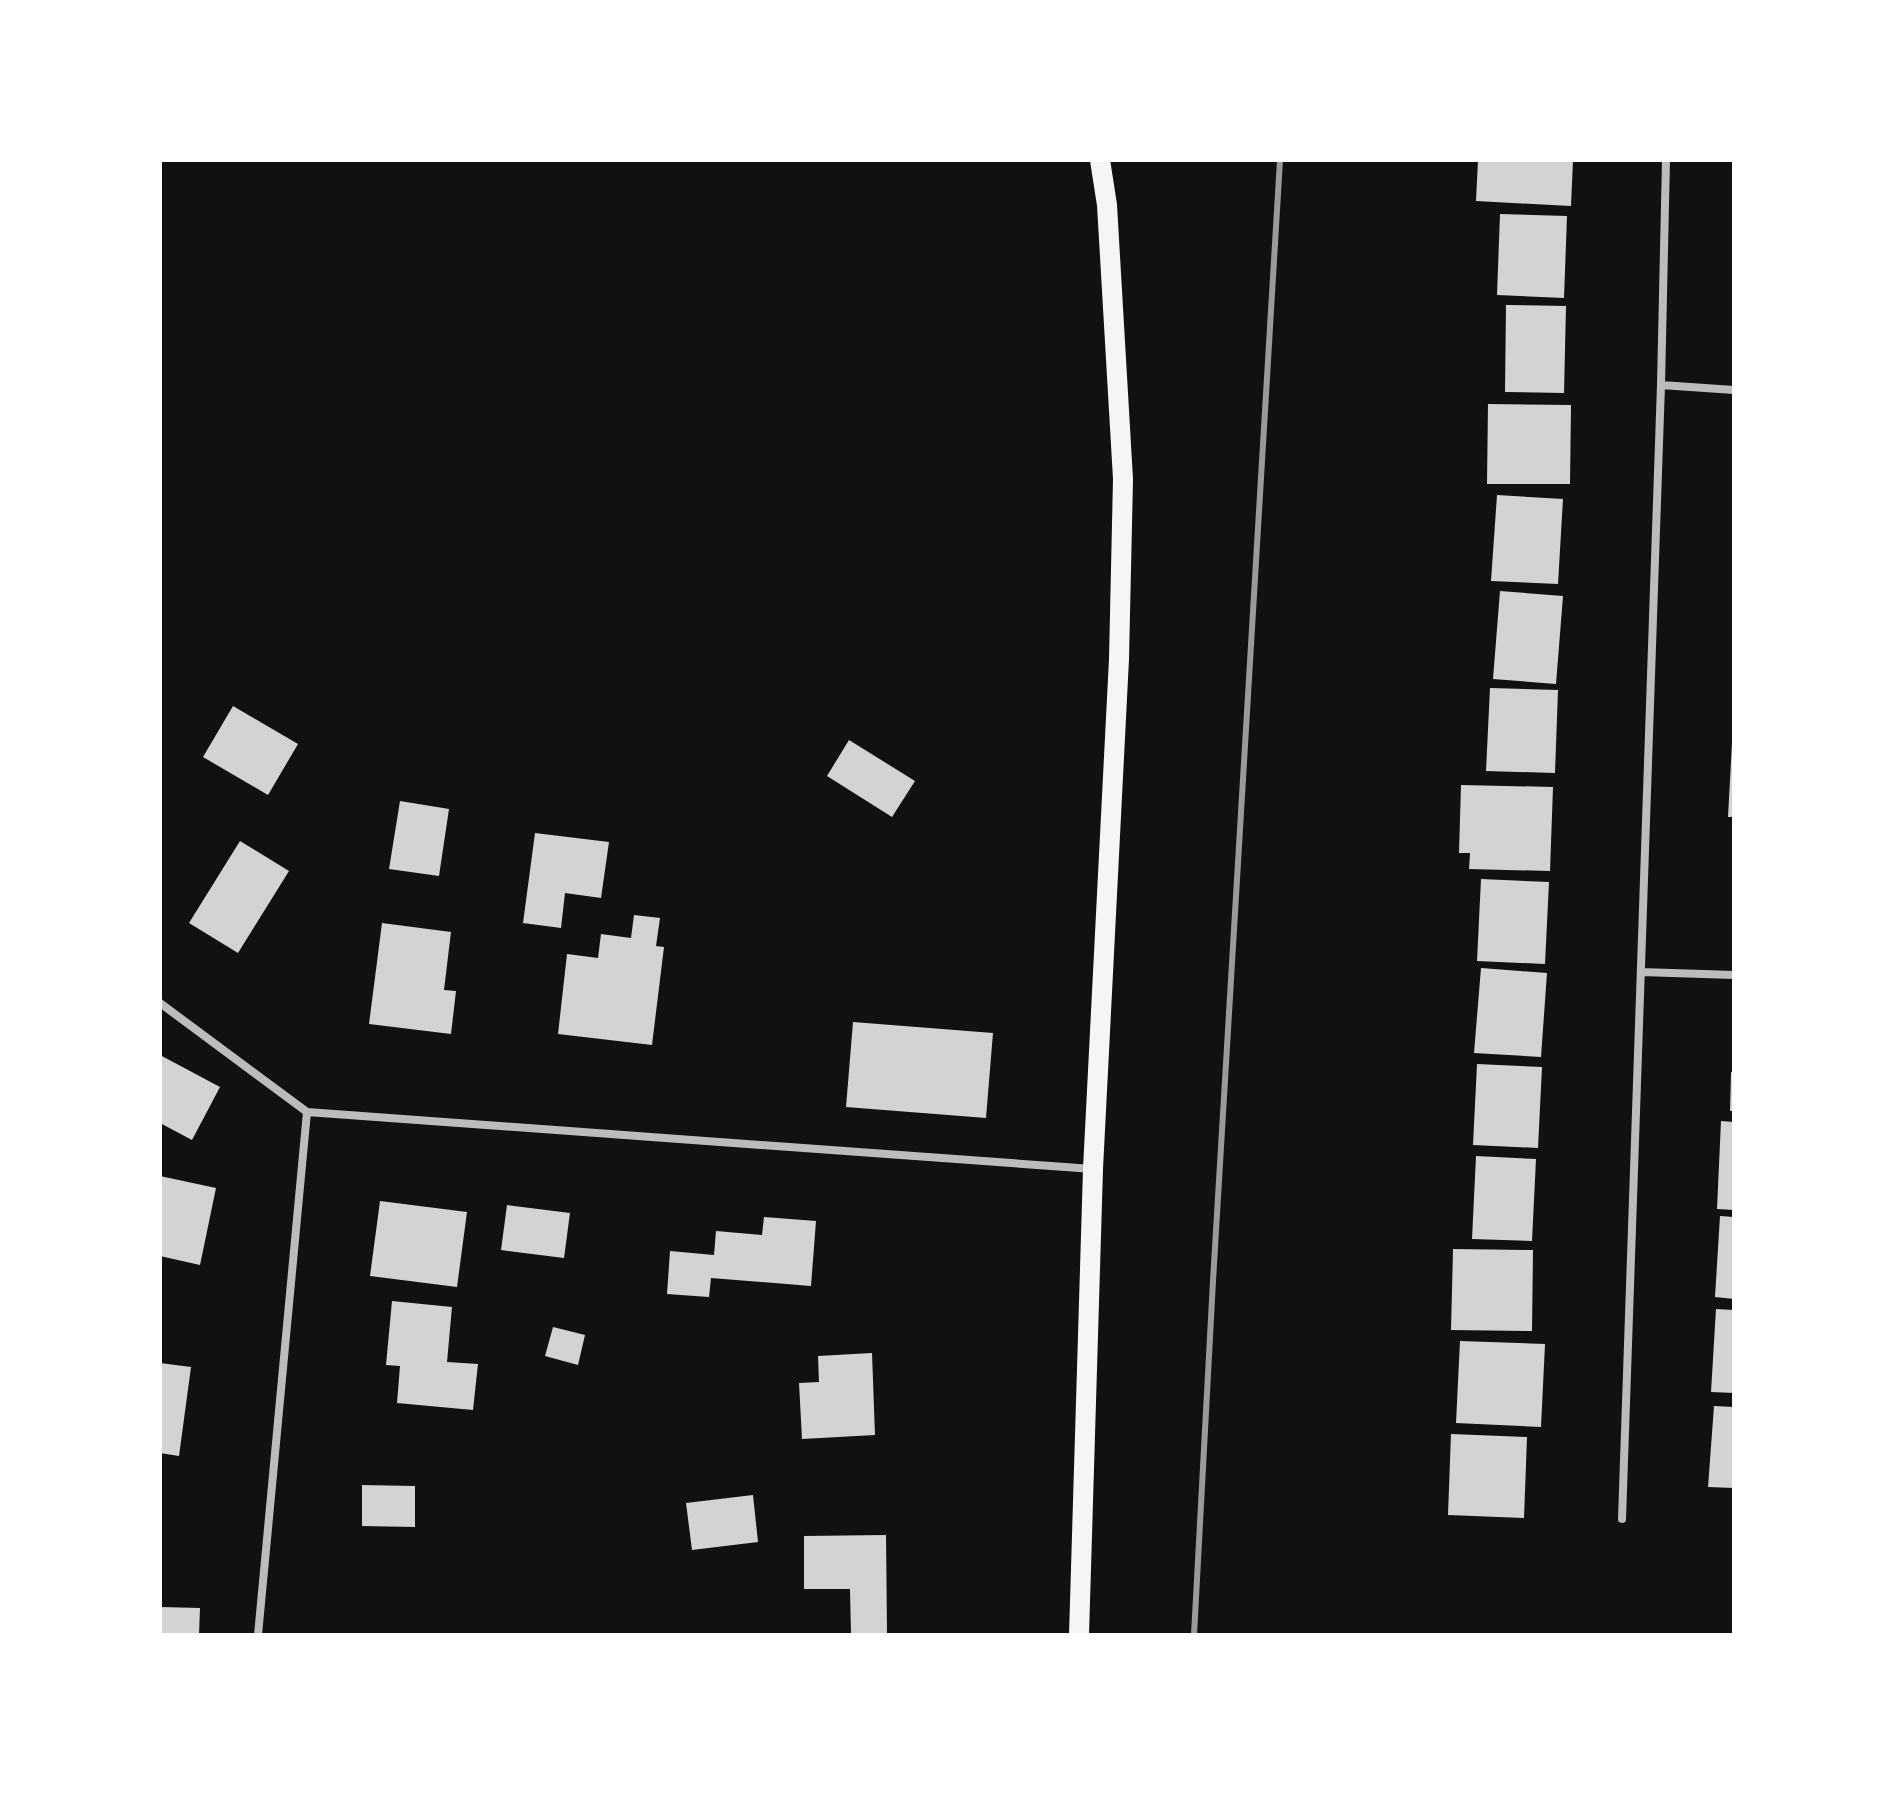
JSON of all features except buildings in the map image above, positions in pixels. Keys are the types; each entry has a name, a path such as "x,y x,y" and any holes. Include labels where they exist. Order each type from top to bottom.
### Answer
{"main road":[{"path":"1079,1635 1093,1169 1119,659 1123,479 1107,205 1100,160"}],"street":[{"path":"1622,1519 1666,160"},
{"path":"1661,385 1734,390"},
{"path":"1641,972 1734,975"},
{"path":"160,1003 307,1112 1093,1169"},
{"path":"258,1635 307,1112"}],"railway":[{"path":"1194,1635 1280,160"}]}
